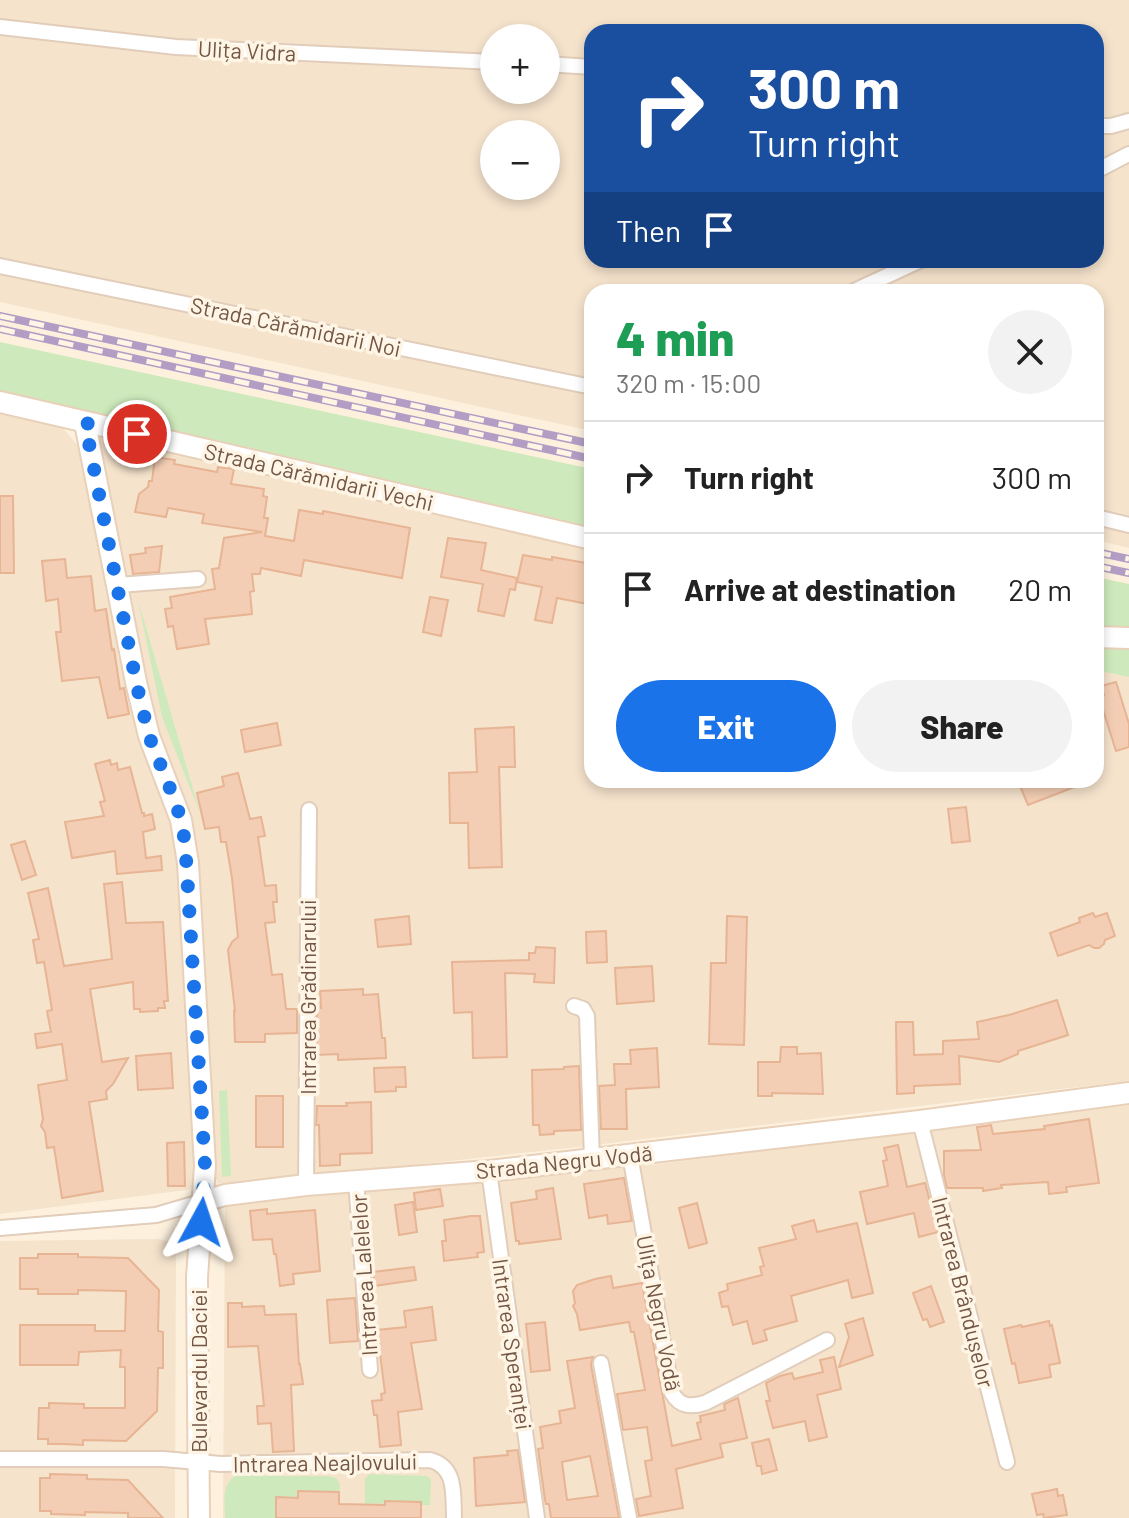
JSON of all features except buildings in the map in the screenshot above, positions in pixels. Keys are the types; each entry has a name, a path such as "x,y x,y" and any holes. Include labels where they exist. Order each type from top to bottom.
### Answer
{"street":[{"name":"Ulița Vidra","path":"0,27 176,47 480,61"},
{"path":"560,65 584,66"},
{"path":"1104,126 1129,121"},
{"path":"1104,167 1129,154"},
{"name":"Strada Cărămidarii Noi","path":"0,266 584,385"},
{"path":"869,284 904,268"},
{"name":"Strada Cărămidarii Vechi","path":"0,402 584,537"},
{"name":"Bulevardul Daciei","path":"85,423 136,682 149,736 177,806 185,841 205,1166 197,1277 199,1518"},
{"path":"1104,519 1129,525"},
{"path":"118,585 198,579"},
{"path":"1104,637 1129,638"},
{"name":"Intrarea Grădinarului","path":"306,1185 309,810"},
{"path":"574,1006 583,1009 587,1016 592,1159"},
{"name":"Strada Negru Vodă","path":"0,1228 156,1215 225,1195 306,1185 489,1171 920,1121 1129,1093"},
{"name":"Intrarea Brândușelor","path":"920,1121 1007,1462"},
{"name":"Ulița Negru Vodă","path":"630,1155 672,1393 677,1402 686,1406 705,1403 827,1340"},
{"name":"Intrarea Speranței","path":"489,1171 537,1518"},
{"name":"Intrarea Lalelelor","path":"356,1180 370,1370"},
{"path":"601,1363 629,1518"},
{"name":"Intrarea Neajlovului","path":"0,1459 163,1459 221,1464 430,1460 446,1468 451,1476 454,1518"}],"shaded area":[{"path":"0,0 1129,0 1129,548 1104,542 1104,284 584,284 584,429 0,302"},
{"path":"0,410 62,427 80,448 170,809 179,867 188,990 194,1183 187,1190 0,1214"},
{"path":"96,433 584,545 584,788 1104,788 1104,644 1129,645 1129,1081 578,1147 229,1185 218,1183 214,1174 193,833 189,814 153,719"},
{"path":"1129,1105 1129,1518 223,1518 225,1204 659,1164"},
{"path":"158,1239 173,1242 176,1246 175,1518 0,1518 0,1241"}],"green space":[{"path":"0,342 584,467 584,528 0,394"},
{"path":"1104,579 1129,584 1129,630 1104,629"},
{"path":"138,600 200,813 162,717"},
{"path":"1104,644 1129,645 1129,677 1104,672"},
{"path":"227,1090 231,1176 222,1177 219,1091"},
{"path":"369,1474 427,1476 431,1480 430,1505 421,1505 421,1502 365,1504 365,1479"},
{"path":"235,1476 328,1476 336,1478 340,1484 339,1492 299,1491 298,1498 276,1497 276,1518 225,1518 226,1489"}],"railway":[{"path":"0,316 584,442"},
{"path":"0,329 584,457"},
{"path":"1104,554 1129,559"},
{"path":"1104,568 1129,573"}],"route":[{"path":"137,434 85,423 136,682 149,736 177,806 185,841 205,1166 201,1222"}]}
